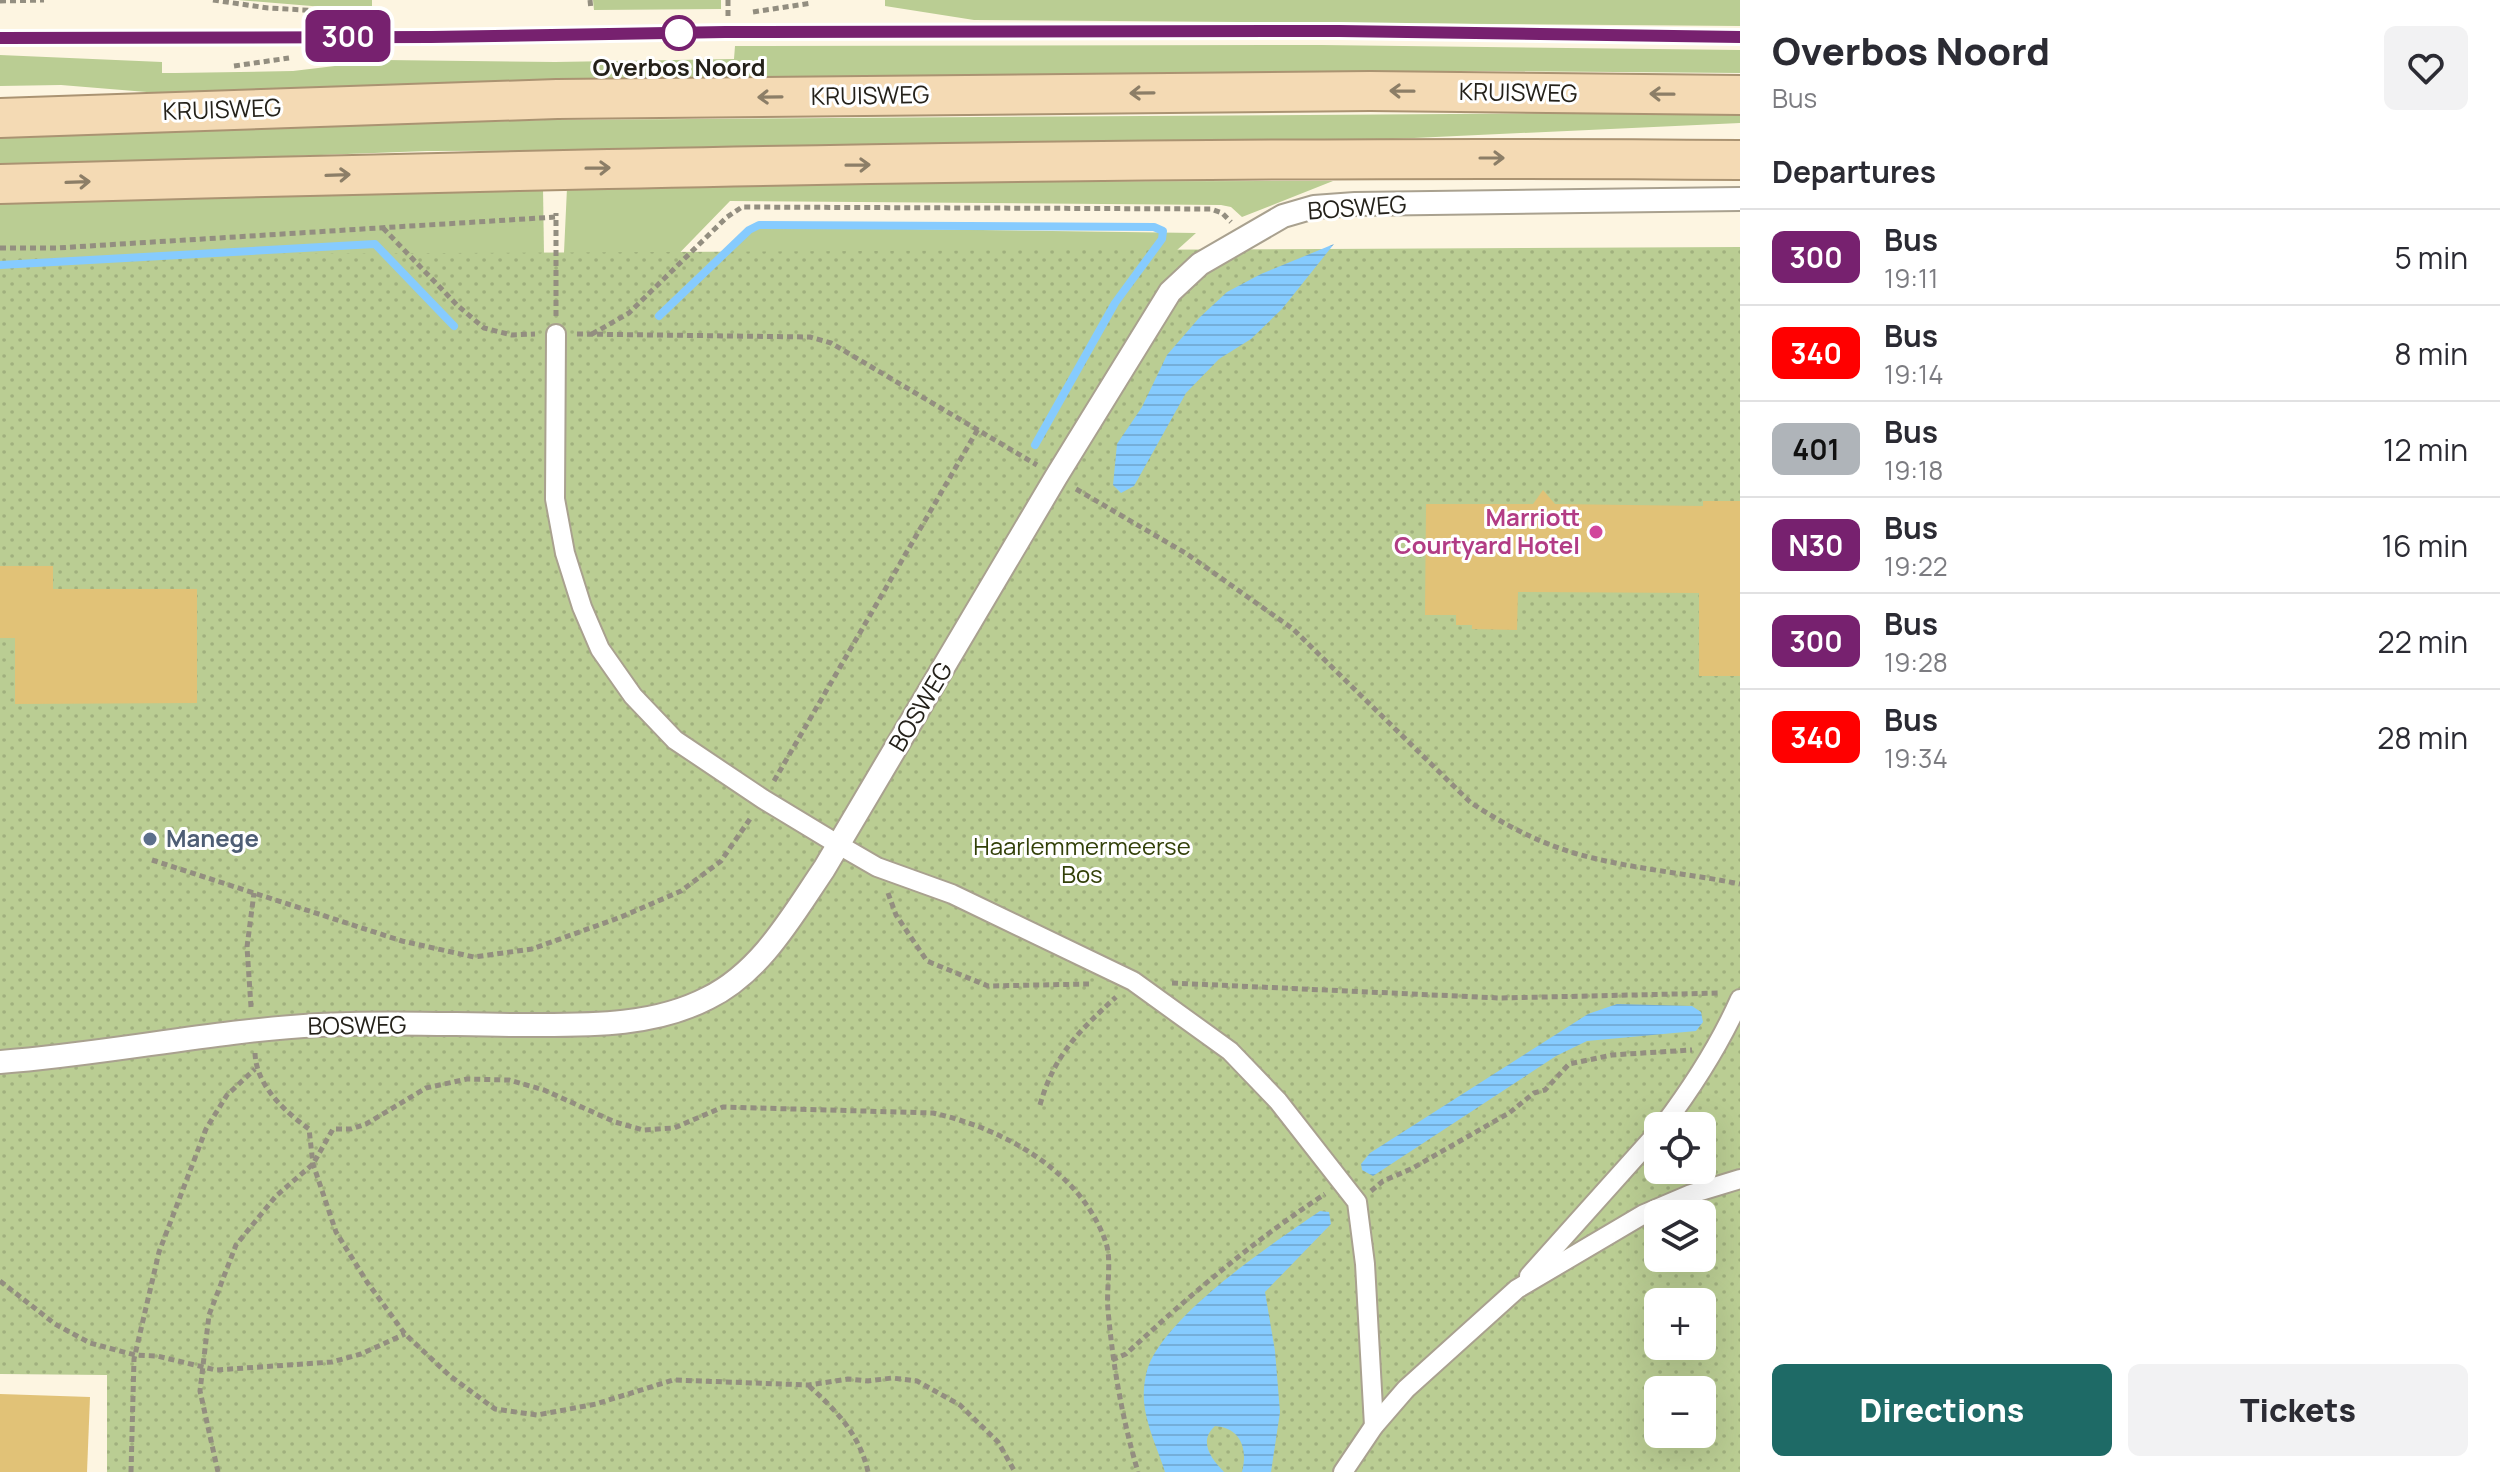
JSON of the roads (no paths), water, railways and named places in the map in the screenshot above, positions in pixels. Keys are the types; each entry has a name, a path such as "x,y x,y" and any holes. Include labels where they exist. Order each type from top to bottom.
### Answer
{"highway":[{"name":"KRUISWEG","path":"0,118 557,99 1370,91 1740,95"},
{"path":"0,184 552,169 1414,158 1740,160"}],"street":[{"name":"BOSWEG","path":"0,1062 73,1056 254,1030 321,1025 579,1025 649,1019 709,998 751,969 787,924 839,845 1056,477 1170,292 1200,264 1283,216 1314,207 1740,199"},
{"path":"556,334 555,499 565,553 582,607 600,649 633,696 675,740 839,845 877,867 952,894 1133,981 1230,1051 1278,1101 1357,1202 1365,1264 1374,1426"},
{"path":"1674,1112 1697,1082 1719,1045 1732,996"},
{"path":"1343,1472 1374,1426 1406,1389 1517,1289 1644,1148"},
{"path":"1517,1289 1644,1214 1691,1194 1740,1179"}],"lane":[{"path":"0,38 1322,31 1740,37"}],"water":[{"path":"1334,244 1282,309 1251,339 1219,359 1186,393 1134,486 1121,493 1113,485 1117,444 1142,407 1167,355 1227,292 1261,274"},
{"path":"1617,1004 1692,1006 1701,1012 1703,1022 1696,1031 1587,1041 1556,1056 1373,1176 1362,1170 1361,1164 1370,1153 1588,1014"},
{"path":"1320,1211 1329,1212 1331,1224 1265,1292 1275,1351 1280,1412 1271,1472 1242,1472 1244,1455 1237,1435 1215,1426 1207,1438 1208,1450 1224,1472 1165,1472 1145,1411 1145,1381 1151,1360 1164,1340 1203,1299 1252,1259"}],"waterway":[{"path":"659,316 749,230 759,225 1154,227 1163,231 1162,239 1115,303 1035,445"},
{"path":"0,265 375,244 454,326"}],"place":[{"name":"Overbos Noord","path":"679,33"},
{"name":"Marriott Courtyard Hotel","path":"1596,532"},
{"name":"Manege","path":"150,839"}],"park label":[{"name":"Haarlemmermeerse Bos","path":"1082,861"}]}
